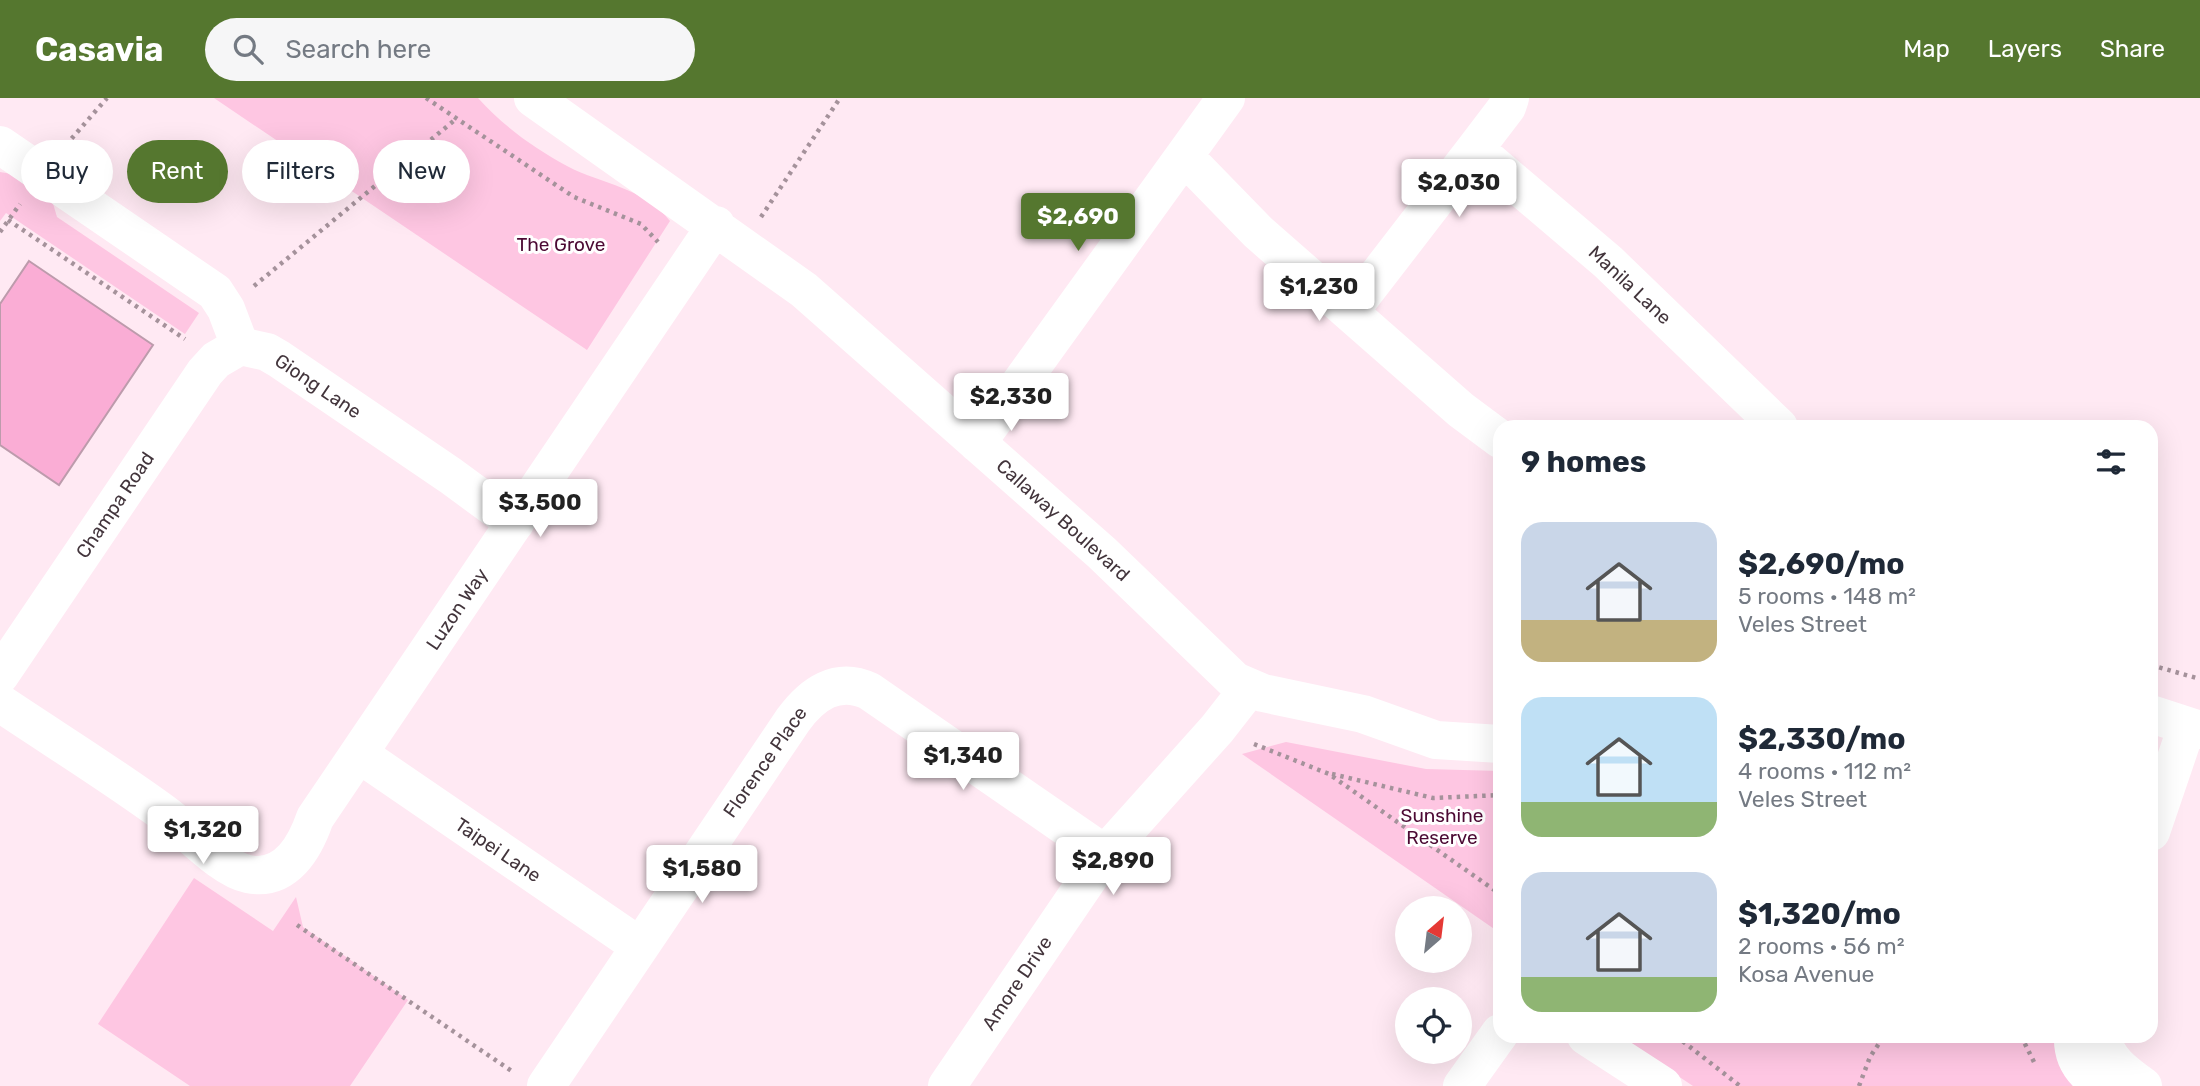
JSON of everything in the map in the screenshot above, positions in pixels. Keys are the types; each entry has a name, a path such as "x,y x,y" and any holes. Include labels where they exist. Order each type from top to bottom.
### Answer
{"street":[{"name":"Callaway Boulevard","path":"533,98 804,290 1102,553 1226,675 1249,688 1363,714 1436,740 1493,744"},
{"path":"977,443 1226,98"},
{"path":"1351,310 1507,107 1510,98"},
{"path":"0,145 21,160"},
{"name":"Manila Lane","path":"1475,149 1608,262 1772,420"},
{"path":"1184,156 1258,232 1351,310 1461,410 1493,434"},
{"path":"85,203 204,284 223,304 240,346"},
{"name":"Luzon Way","path":"0,703 165,814 224,843 241,848 259,861 276,843 315,818 687,266 729,235"},
{"name":"Giong Lane","path":"240,346 267,352 279,359 515,523"},
{"name":"Champa Road","path":"0,675 205,372 216,360 240,346"},
{"name":"Florence Place","path":"534,1082 638,946 804,705 826,689 857,685 869,691 1105,855"},
{"name":"Amore Drive","path":"947,1086 1105,855 1217,729 1249,688"},
{"path":"2158,716 2194,728 2158,815"},
{"name":"Taipei Lane","path":"359,754 638,946"},
{"path":"1462,1086 1493,1043"},
{"path":"1597,1043 1663,1086"},
{"path":"2074,1043 2075,1056 2081,1069 2105,1086"},
{"path":"2104,1043 2109,1057 2120,1070 2143,1086"}],"path":[{"path":"71,140 107,98"},
{"path":"426,98 574,197 640,224 687,266"},
{"path":"729,235 840,98"},
{"path":"223,304 246,292 456,118"},
{"path":"8,220 187,341"},
{"path":"2158,668 2200,679"},
{"path":"1217,729 1329,774 1433,798 1493,795"},
{"path":"1329,774 1493,889"},
{"path":"298,925 534,1082"},
{"path":"1685,1043 1740,1086"},
{"path":"1858,1086 1870,1057 1879,1043"},
{"path":"2024,1043 2041,1076"}],"green space":[{"name":"The Grove","path":"214,98 478,98 508,127 543,152 567,166 648,201 670,221 587,350 359,196 359,140 276,140"},
{"path":"0,172 12,174 21,180 21,203 53,203 57,217 199,313 185,334 6,213 0,221"},
{"name":"Sunshine Reserve","path":"1286,742 1426,769 1493,771 1493,928 1472,914 1472,896 1447,896 1242,754"},
{"path":"194,878 273,931 296,897 303,927 408,1000 350,1086 190,1086 98,1024"},
{"path":"1628,1043 2066,1043 2083,1086 1693,1086"}],"building":[{"path":"29,261 153,345 59,485 0,445 0,304"}]}
